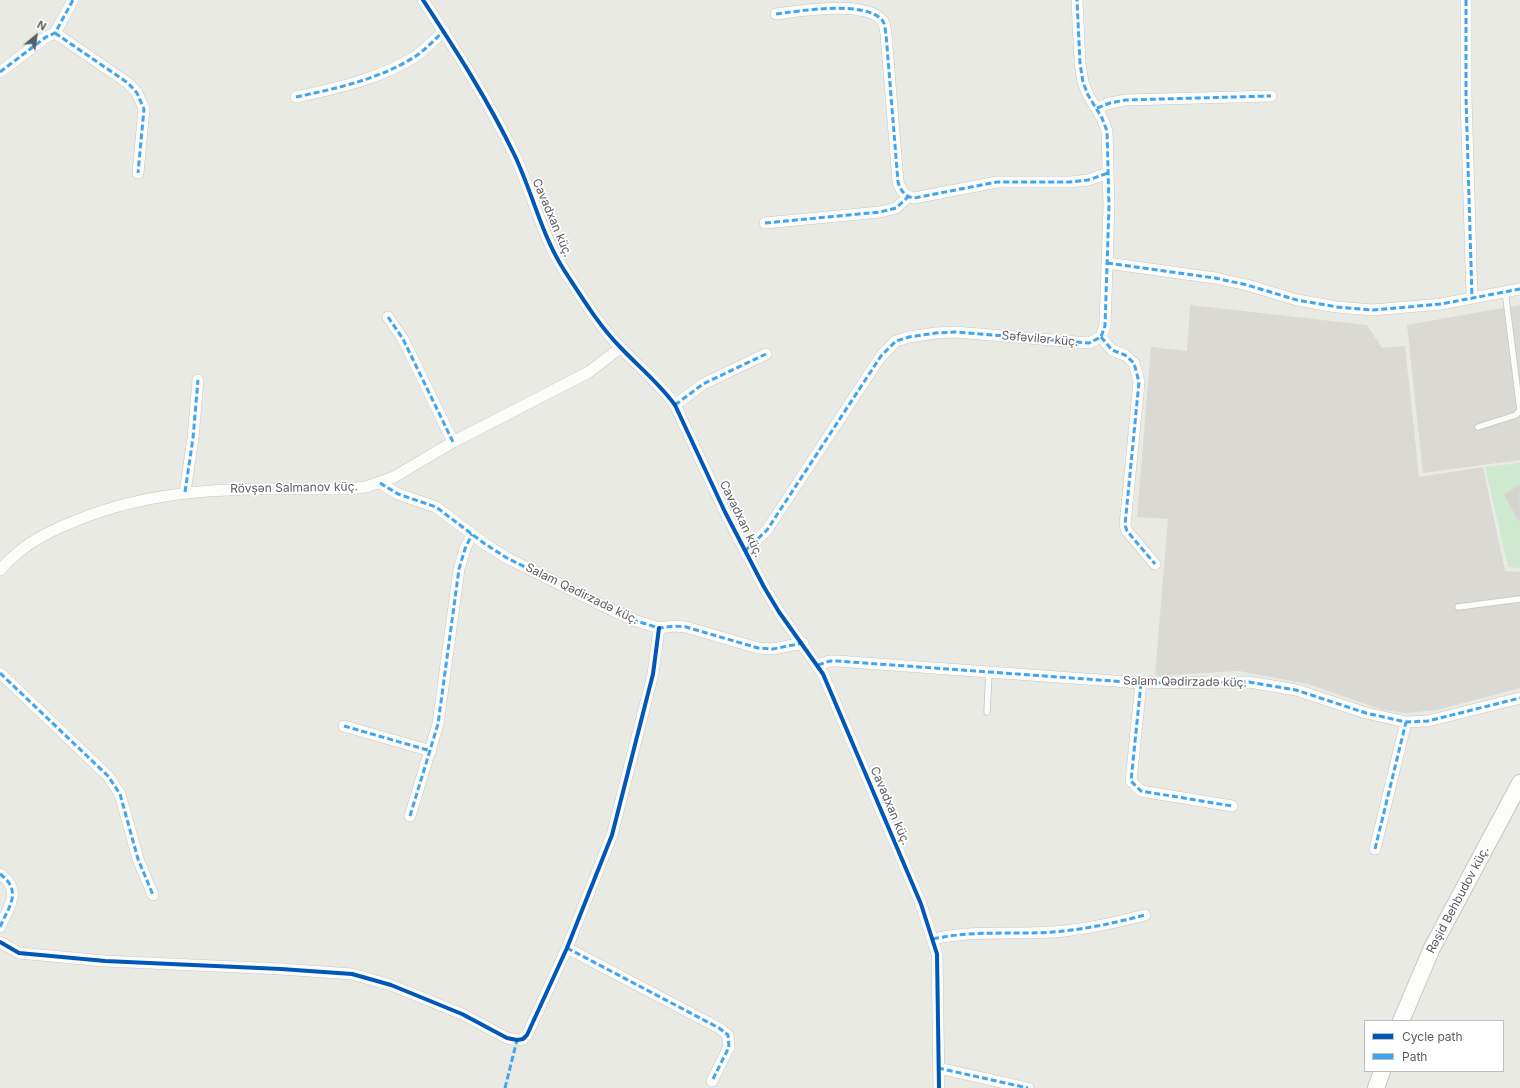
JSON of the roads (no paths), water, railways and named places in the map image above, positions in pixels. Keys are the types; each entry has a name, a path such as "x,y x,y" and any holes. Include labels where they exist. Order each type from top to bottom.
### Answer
{"street":[{"path":"0,72 46,37 55,33 73,0"},
{"name":"Cavadxan küç.","path":"423,0 444,31 498,123 514,155 555,254 608,333 620,348 665,392 675,405 745,551 779,612 818,665 828,685 921,904 933,939 938,973 939,1088"},
{"path":"1077,0 1080,63 1083,82 1088,95 1097,108 1107,131 1107,263 1105,326 1101,337 1112,350 1124,355 1134,363 1139,382 1125,525 1127,531 1155,564"},
{"path":"1466,0 1466,97 1472,298"},
{"path":"776,14 820,8 860,10 875,14 883,21 886,34 898,182 901,190 908,197 914,198 997,182 1070,182 1088,180 1108,173"},
{"path":"296,97 347,86 396,67 417,55 444,31"},
{"path":"55,33 128,83 138,93 144,109 138,173"},
{"path":"1097,108 1110,103 1126,100 1271,96"},
{"path":"765,223 880,212 896,208 908,197"},
{"path":"1107,263 1215,278 1247,285 1297,300 1338,307 1373,310 1405,308 1520,289"},
{"path":"388,317 403,339 453,442"},
{"name":"Səfəvilər küç.","path":"745,551 767,530 880,356 896,341 909,337 955,332 1089,343 1101,337"},
{"name":"Rövşən Salmanov küç.","path":"0,570 25,545 51,531 120,505 185,492 211,489 346,489 380,483 453,442 589,372 620,348"},
{"path":"675,405 703,384 766,354"},
{"path":"185,492 193,438 198,380"},
{"name":"Salam Qədirzadə küç.","path":"380,483 398,494 436,507 490,548 528,569 630,619 659,628 674,626 686,627 758,648 773,649 803,643"},
{"path":"410,816 438,724 459,568 472,534"},
{"path":"0,942 20,953 105,961 281,969 352,974 392,985 462,1014 507,1038 517,1040 523,1039 527,1035 567,948 605,854 619,812 653,674 659,628"},
{"name":"Salam Qədirzadə küç.","path":"818,665 830,661 837,661 1141,683 1165,684 1219,681 1273,685 1314,695 1366,713 1406,722 1428,721 1520,698"},
{"path":"0,673 108,776 120,794 138,859 153,895"},
{"path":"1141,683 1132,781 1135,786 1141,791 1232,806"},
{"path":"1375,849 1406,722"},
{"path":"344,726 431,751"},
{"name":"Rəşid Behbudov küç.","path":"1401,1020 1432,948 1520,782"},
{"path":"0,874 13,888 13,898 0,927"},
{"path":"933,939 957,934 1063,931 1103,926 1145,915"},
{"path":"567,948 719,1028 728,1035 729,1047 712,1081"},
{"path":"938,1068 1028,1088"},
{"path":"1376,1088 1382,1072"}],"lane":[{"path":"1478,426 1516,415 1520,410 1504,291"},
{"path":"1458,607 1520,599"},
{"path":"987,712 989,672"}]}
